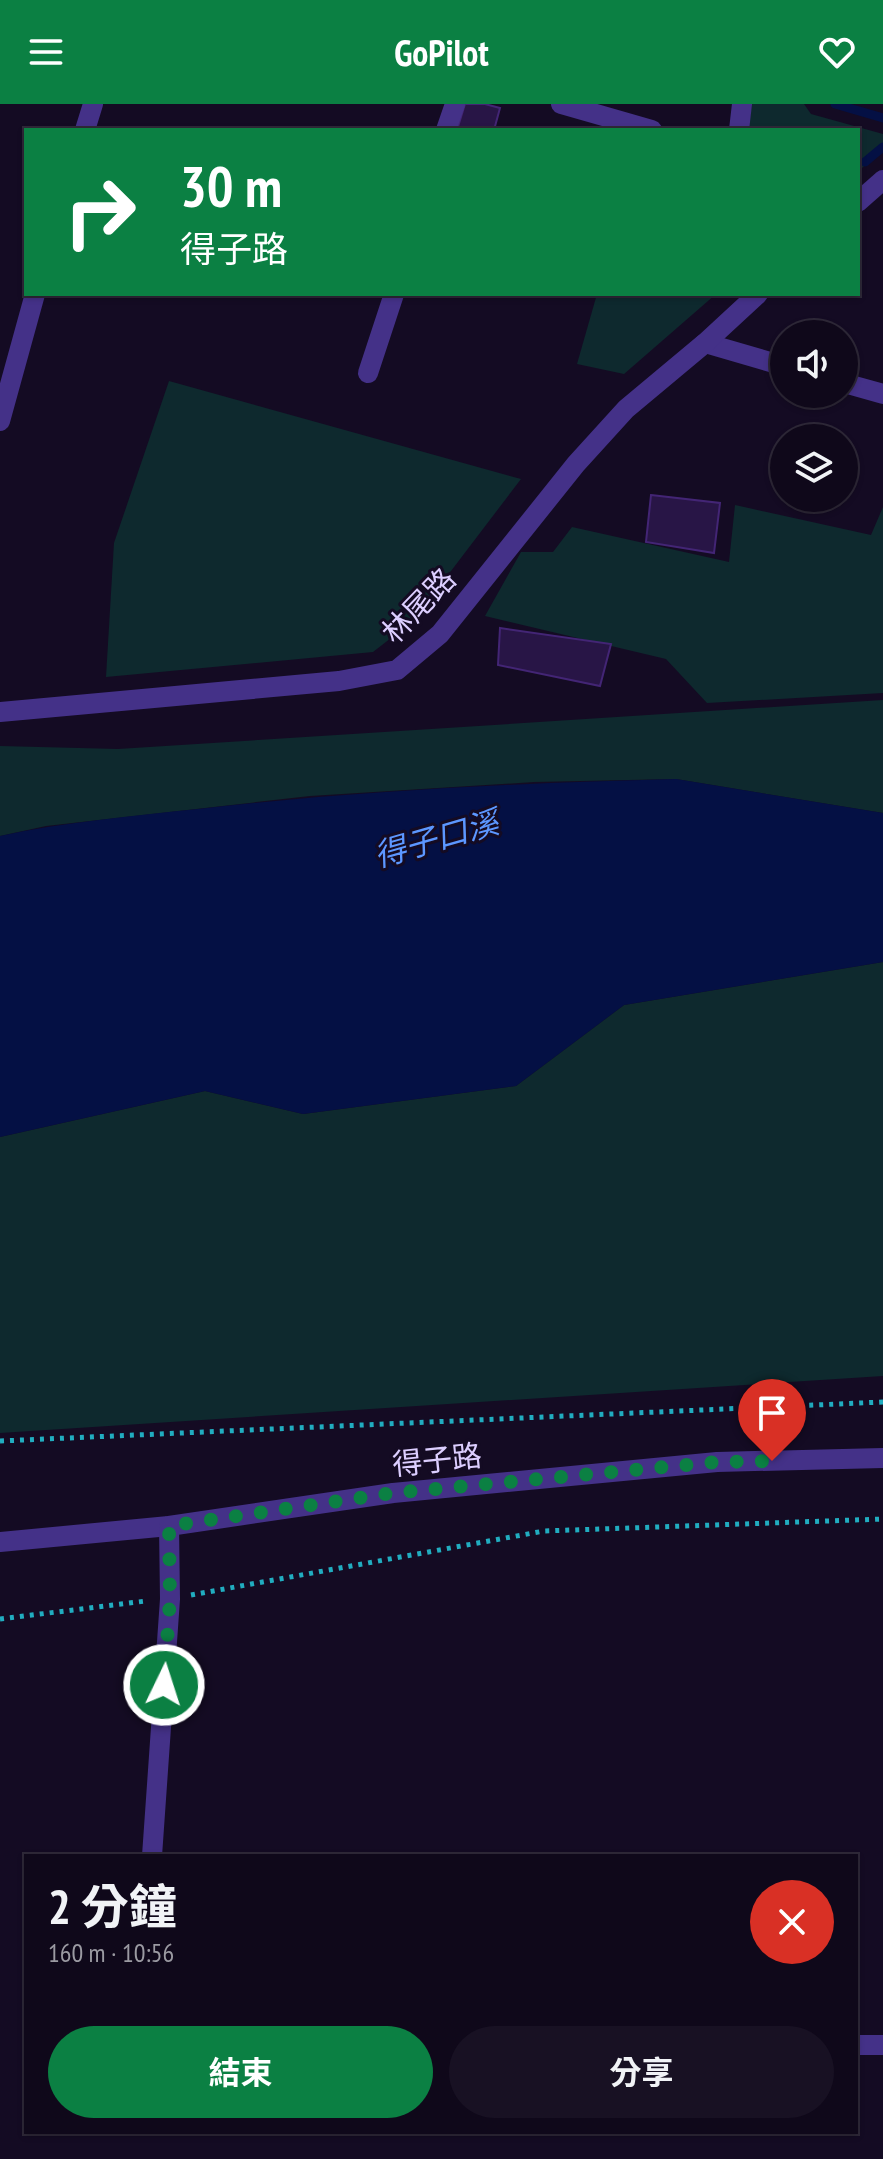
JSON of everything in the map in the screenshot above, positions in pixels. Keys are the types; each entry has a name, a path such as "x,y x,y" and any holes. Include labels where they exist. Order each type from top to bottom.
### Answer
{"street":[{"path":"86,128 93,104"},
{"path":"447,128 455,104"},
{"path":"561,104 645,128"},
{"path":"739,128 742,104"},
{"path":"0,421 34,296"},
{"path":"368,373 393,296"},
{"name":"林尾路","path":"0,712 339,681 397,670 440,634 576,464 626,409 756,296"},
{"path":"0,335 20,341"},
{"path":"705,343 770,362"},
{"path":"858,387 883,394"},
{"name":"得子路","path":"0,1542 169,1526 393,1493 701,1463 883,1458"},
{"path":"152,1854 170,1599 169,1526"},
{"path":"858,2045 883,2045"}],"path":[{"path":"0,1441 883,1402"},
{"path":"0,1619 170,1599 544,1531 883,1519"}],"green space":[{"path":"752,104 804,104 811,114 883,134 883,147 860,170 860,128 748,128"},
{"path":"596,296 714,296 624,374 577,364"},
{"path":"169,381 521,479 413,621 373,652 106,677 114,543"},
{"path":"735,505 871,535 883,507 883,693 707,703 666,659 485,616 521,552 553,552 572,527 729,562"},
{"path":"883,700 883,813 676,779 534,782 310,796 46,826 0,836 0,746 118,749"},
{"path":"883,962 883,1376 0,1433 0,1137 205,1091 303,1114 516,1086 624,1005"}],"water":[{"name":"得子口溪","path":"676,779 883,813 883,962 624,1005 516,1086 303,1114 205,1091 0,1137 0,836 99,820 317,797"}],"building":[{"path":"465,104 500,108 495,128 458,128"},
{"path":"651,495 720,503 714,553 646,542"},
{"path":"500,628 611,644 600,686 498,665"}],"waterway":[{"path":"835,104 883,118"},
{"path":"865,162 883,147"}],"route":[{"path":"164,1685 170,1599 169,1526 393,1493 717,1462 772,1461"}]}
